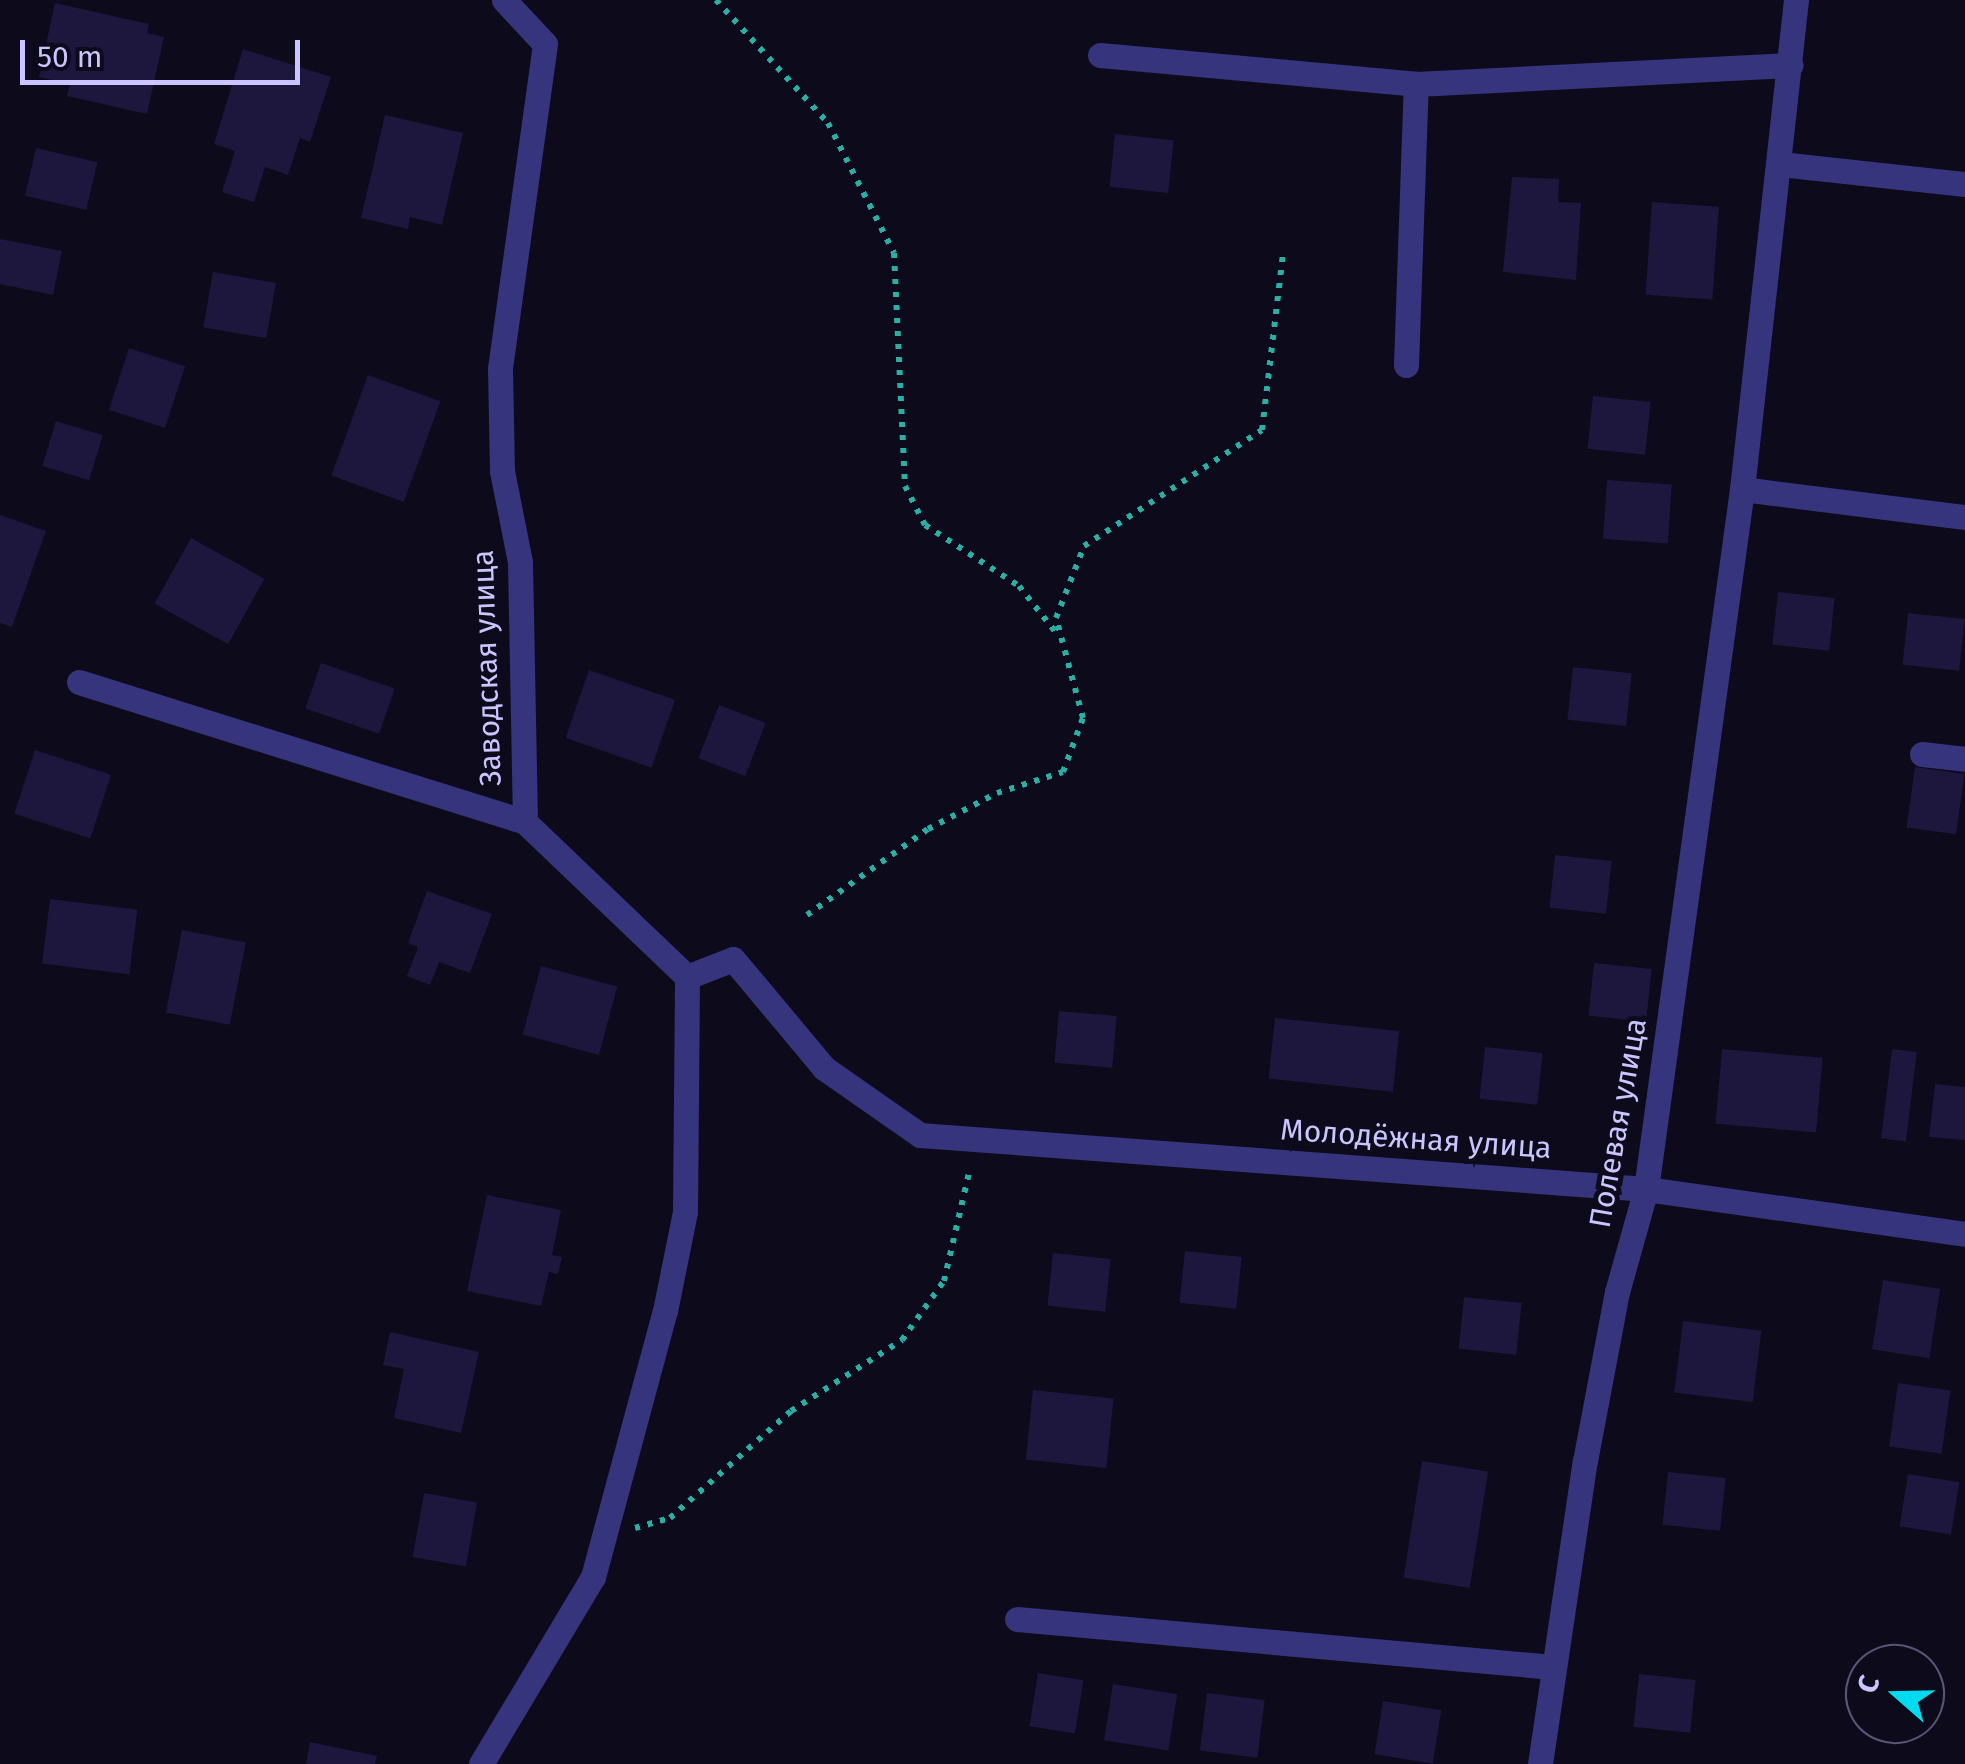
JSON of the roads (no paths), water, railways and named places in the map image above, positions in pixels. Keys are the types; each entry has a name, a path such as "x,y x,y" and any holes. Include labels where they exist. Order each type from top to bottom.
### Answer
{"street":[{"name":"Заводская улица","path":"504,0 545,44 500,368 502,472 520,562 525,822 687,977"},
{"name":"Полевая улица","path":"1540,1764 1617,1292 1646,1189 1742,489 1796,0"},
{"path":"1100,55 1416,84 1791,65"},
{"path":"1406,366 1416,84"},
{"path":"1780,164 1965,184"},
{"path":"1742,489 1965,518"},
{"path":"79,682 525,822"},
{"path":"1922,754 1965,759"},
{"name":"Молодёжная улица","path":"687,977 733,959 824,1068 920,1135 1646,1189 1965,1234"},
{"path":"481,1764 593,1577 685,1212 687,977"},
{"path":"1017,1619 1553,1667"}]}
